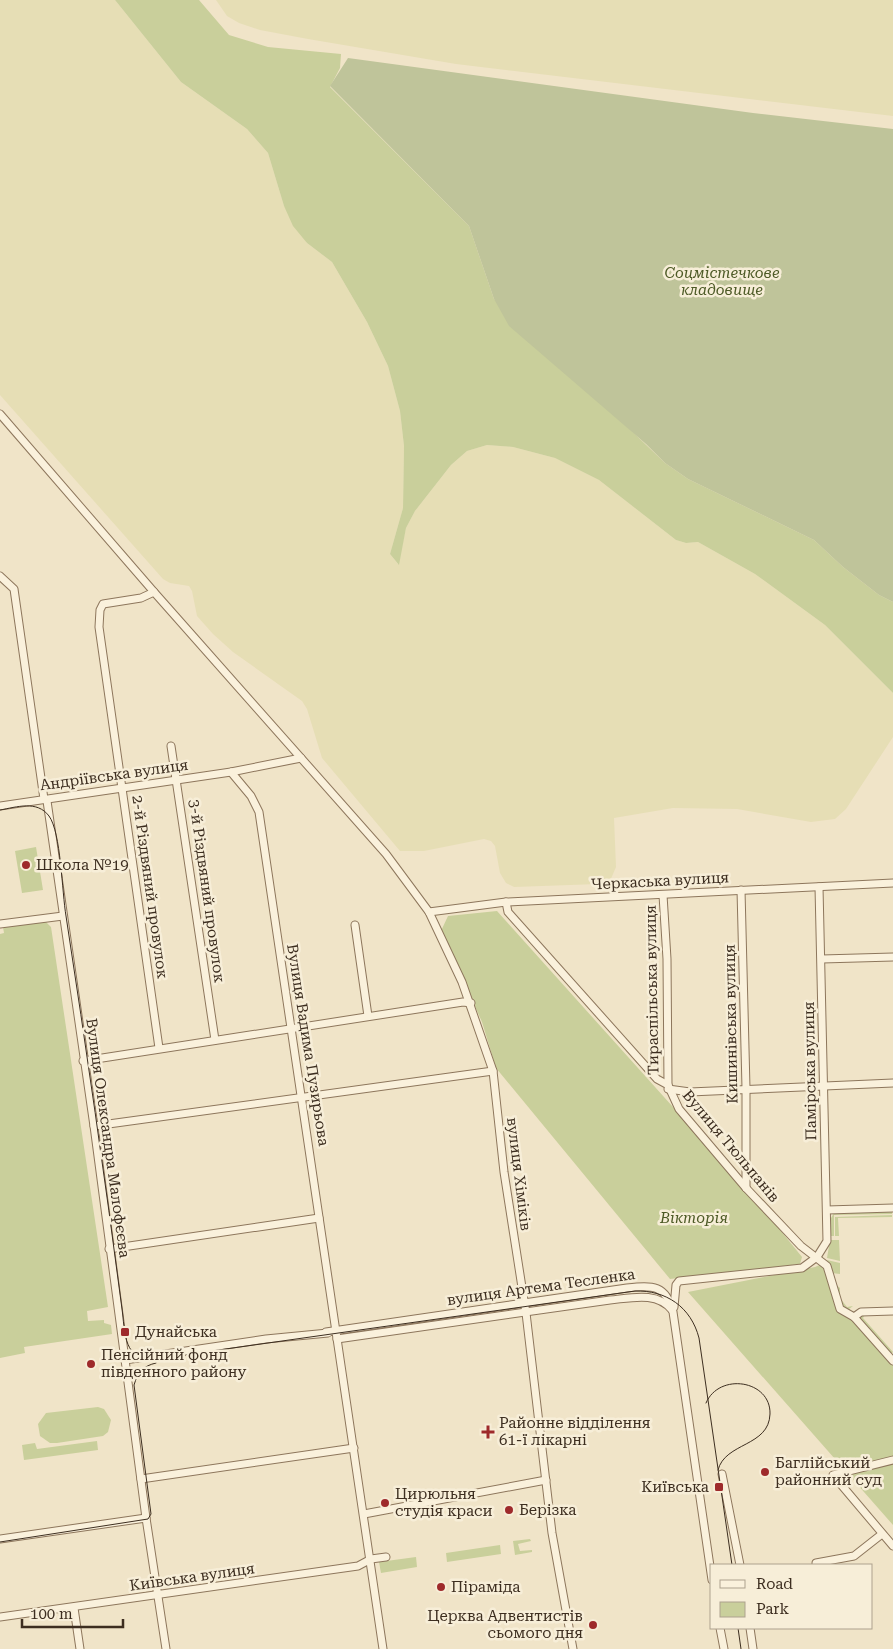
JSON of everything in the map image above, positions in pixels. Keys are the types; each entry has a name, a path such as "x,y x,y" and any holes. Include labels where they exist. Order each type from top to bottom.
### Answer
{"street":[{"name":"вулиця Хіміків","path":"0,414 154,592 386,854 429,912 471,1003 493,1071 504,1172 526,1313 552,1533 573,1649"},
{"name":"Вулиця Олександра Малофєєва","path":"1,580 14,589 94,1126 109,1249 142,1479"},
{"name":"2-й Різдвяний провулок","path":"154,592 141,598 103,604 100,610 99,627 159,1048"},
{"name":"3-й Різдвяний провулок","path":"171,746 215,1040"},
{"name":"Андріївська вулиця","path":"0,806 231,772 301,758"},
{"name":"Вулиця Вадима Пузирьова","path":"231,772 251,796 259,812 383,1649"},
{"name":"Черкаська вулиця","path":"429,912 506,902 893,883"},
{"name":"Памірська вулиця","path":"819,887 827,1210 827,1241 819,1255"},
{"name":"Кишинівська вулиця","path":"741,890 746,1088 746,1188"},
{"name":"Тираспільська вулиця","path":"663,895 667,959 668,1087"},
{"name":"Вулиця Тюльпанів","path":"506,902 508,912 657,1079 668,1087 678,1109 746,1188 801,1246 819,1255 827,1266 840,1309 854,1317 893,1361"},
{"path":"0,924 63,916"},
{"path":"355,925 368,1016"},
{"path":"822,960 893,957"},
{"path":"84,1061 368,1016 463,1002 471,1003"},
{"path":"94,1126 493,1071"},
{"path":"668,1087 690,1092 825,1084 893,1083"},
{"path":"827,1210 893,1208"},
{"path":"109,1249 319,1218"},
{"path":"710,1566 673,1312 676,1285 679,1281 802,1268 819,1255"},
{"name":"вулиця Артема Тесленка","path":"336,1335 641,1287 663,1291 669,1297 673,1312"},
{"name":"вулиця Артема Тесленка","path":"336,1335 646,1297 666,1304 673,1312"},
{"path":"854,1317 861,1312 893,1311"},
{"path":"126,1360 326,1332 336,1335"},
{"path":"166,1649 142,1479 354,1448"},
{"path":"893,1460 833,1475 893,1546"},
{"path":"722,1474 740,1564"},
{"path":"364,1514 546,1480"},
{"path":"0,1539 146,1518"},
{"path":"816,1564 854,1556 882,1534"},
{"name":"Київська вулиця","path":"0,1618 358,1566 371,1559 386,1557"},
{"path":"74,1608 80,1649"},
{"path":"720,1629 724,1649"},
{"path":"750,1629 753,1649"}],"shaded area":[{"path":"0,0 115,0 181,82 247,129 268,153 284,206 307,243 332,262 367,322 388,366 400,411 404,446 403,508 390,554 398,564 406,528 415,511 451,465 467,451 487,445 513,447 555,458 599,480 676,540 686,543 698,542 755,574 825,625 893,693 893,737 846,809 835,819 811,822 737,809 673,808 614,818 616,867 610,881 598,884 514,887 506,883 500,873 495,846 491,841 484,839 424,851 400,851 322,758 307,709 302,701 233,652 213,634 197,616 192,591 189,586 170,583 163,579 0,395"},
{"path":"216,0 893,0 893,116 456,64 308,39 260,30 239,23 227,16"}],"green space":[{"path":"115,0 199,0 229,35 268,47 341,54 340,68 330,87 469,226 494,299 665,463 688,479 814,540 843,567 879,595 893,602 893,693 825,625 755,574 698,542 686,543 676,540 599,480 555,458 513,447 487,445 467,451 451,465 415,511 406,528 399,565 390,554 403,508 404,446 400,411 388,366 367,322 332,262 307,243 293,226 284,206 268,153 247,129 181,82"},
{"name":"Соцмістечкове кладовище","path":"348,58 753,113 893,129 893,602 879,595 843,567 814,540 688,479 665,463 646,444 509,326 494,299 469,226 330,86"},
{"path":"36,847 43,890 22,893 15,851"},
{"name":"Вікторія","path":"497,911 752,1195 802,1257 800,1264 670,1279 496,1068 482,1022 441,931 448,916"},
{"path":"46,922 51,927 108,1307 87,1311 88,1321 104,1320 104,1323 111,1325 112,1334 24,1347 25,1353 0,1358 0,934 4,933 3,927"},
{"path":"892,1211 892,1214 834,1215 834,1236 831,1236 831,1218 834,1213"},
{"path":"892,1215 892,1217 838,1218 839,1236 835,1236 835,1217"},
{"path":"830,1240 839,1240 840,1261 827,1258"},
{"path":"827,1260 840,1263 840,1274 831,1273"},
{"path":"822,1264 834,1283 840,1288 840,1298 847,1307 853,1306 849,1309 893,1362 893,1525 688,1292 815,1267"},
{"path":"864,1313 893,1313 893,1315 865,1315 863,1318 893,1352 890,1355 859,1318"},
{"path":"98,1407 104,1409 111,1420 108,1432 103,1436 50,1443 40,1436 38,1424 46,1413"},
{"path":"97,1441 98,1450 24,1460 22,1445 35,1443 37,1449"},
{"path":"530,1539 531,1541 518,1544 520,1551 532,1550 532,1552 515,1555 513,1541"},
{"path":"500,1545 501,1554 447,1562 446,1553"},
{"path":"416,1557 417,1567 381,1573 379,1562"}],"tram line":[{"path":"0,810 20,806 39,808 49,816 56,835 125,1333 130,1348 134,1353 140,1358 148,1360 635,1291 646,1291 667,1297 676,1302 690,1317 699,1338 732,1564"},
{"path":"0,1542 148,1519 151,1514 134,1385 137,1376 142,1370 156,1363"},
{"path":"706,1403 713,1393 722,1387 732,1384 754,1387 768,1402 770,1414 768,1425 755,1439 729,1454 722,1461 718,1470"},
{"path":"738,1629 741,1649"}],"place":[{"name":"Школа №19","path":"26,865"},
{"name":"Дунайська","path":"125,1332"},
{"name":"Пенсійний фонд південного району","path":"91,1364"},
{"name":"Районне відділення 61-ї лікарні","path":"488,1432"},
{"name":"Баглійський районний суд","path":"765,1472"},
{"name":"Київська","path":"719,1487"},
{"name":"Цирюльня студія краси","path":"385,1503"},
{"name":"Берізка","path":"509,1510"},
{"name":"Піраміда","path":"441,1587"},
{"name":"Церква Адвентистів сьомого дня","path":"593,1625"}]}
